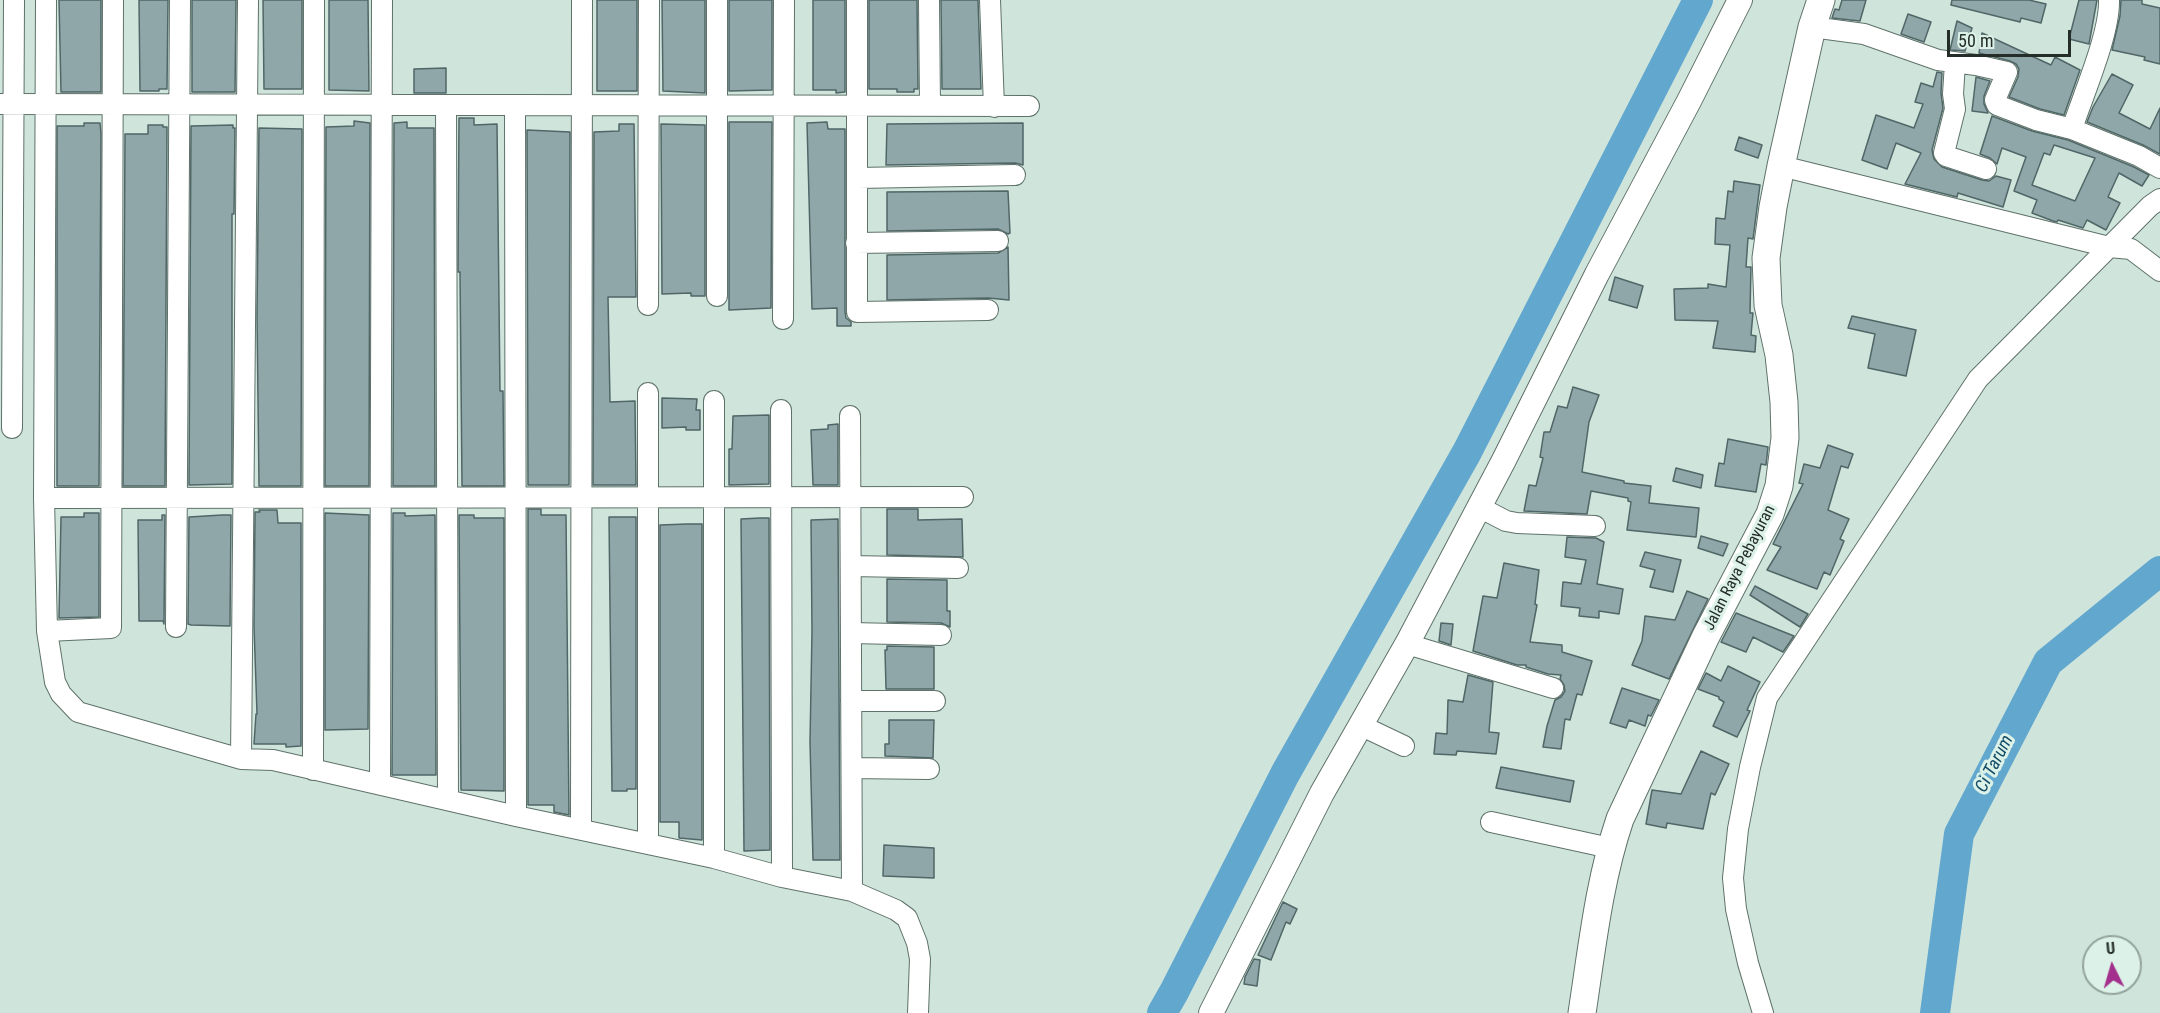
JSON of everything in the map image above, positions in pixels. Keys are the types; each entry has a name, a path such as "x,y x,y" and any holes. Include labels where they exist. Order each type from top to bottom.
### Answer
{"main road":[{"name":"Jalan Raya Pebayuran","path":"1582,1013 1610,848 1620,819 1706,636 1770,514 1779,486 1785,438 1784,402 1779,355 1768,304 1767,258 1781,166 1812,27 1821,0"}],"street":[{"path":"12,428 7,104 14,0"},
{"path":"46,0 44,498 47,631 55,682 61,694 78,712 241,759 273,760 852,891 896,910 907,918 917,943 920,959 918,1013"},
{"path":"47,631 111,628 113,0"},
{"path":"176,627 180,0"},
{"path":"241,759 248,0"},
{"path":"313,770 314,0"},
{"path":"380,784 382,0"},
{"path":"581,830 582,0"},
{"path":"648,305 649,0"},
{"path":"717,0 717,296"},
{"path":"783,319 784,0"},
{"path":"857,0 857,312 988,310"},
{"path":"929,0 930,105"},
{"path":"990,0 994,107"},
{"path":"1211,1013 1322,793 1407,644 1740,0"},
{"path":"2072,129 2104,33 2109,0"},
{"path":"1812,27 1864,34 1938,60 2007,72 1996,104 2036,120 2072,129 2139,156 2160,168"},
{"path":"1955,63 1954,109 1944,153 1946,156 1986,170"},
{"path":"7,104 1029,106"},
{"path":"446,105 448,800"},
{"path":"514,105 516,816"},
{"path":"1781,166 2109,247 2131,249 2160,271"},
{"path":"858,178 1015,175"},
{"path":"1763,1013 1748,963 1736,909 1733,878 1738,829 1767,698 1978,379 2150,206 2160,199"},
{"path":"856,243 998,241"},
{"path":"648,393 648,844"},
{"path":"714,401 714,858"},
{"path":"781,410 783,877"},
{"path":"850,416 852,891"},
{"path":"44,498 963,497"},
{"path":"1479,507 1506,521 1517,523 1595,526"},
{"path":"851,566 958,567"},
{"path":"851,633 941,635"},
{"path":"1407,644 1553,688"},
{"path":"851,701 935,701"},
{"path":"1362,726 1404,746"},
{"path":"852,768 929,769"},
{"path":"1491,822 1610,848"}],"building":[{"path":"59,0 101,0 101,92 61,92"},
{"path":"139,0 168,0 167,89 140,91"},
{"path":"192,0 236,0 235,92 192,92"},
{"path":"263,0 302,0 302,89 264,89"},
{"path":"329,0 368,0 369,91 329,90"},
{"path":"597,0 637,0 637,91 597,91"},
{"path":"662,0 705,0 705,93 663,91"},
{"path":"729,0 772,0 772,90 729,91"},
{"path":"813,0 845,0 845,92 813,90"},
{"path":"869,0 917,0 918,89 914,89 914,92 897,92 897,89 869,89"},
{"path":"941,0 978,0 981,89 942,89"},
{"path":"1842,0 1866,0 1860,21 1832,18 1835,9 1839,10"},
{"path":"1952,0 2029,0 2046,4 2041,23 2021,18 2020,22 1951,5"},
{"path":"2079,0 2097,0 2089,44 2069,39"},
{"path":"2121,0 2142,0 2142,4 2160,8 2160,64 2144,60 2145,57 2112,50 2120,16"},
{"path":"1908,14 1931,22 1924,42 1901,34"},
{"path":"1957,21 1972,28 1965,51 1950,50"},
{"path":"1982,33 2051,65 2055,57 2080,70 2064,115 2009,97 2019,69 2010,61 1979,53"},
{"path":"446,68 446,93 414,93 414,69"},
{"path":"1937,72 1942,73 1943,108 1932,150 1934,159 1942,167 1982,180 1989,181 1996,176 2011,180 2003,207 1958,193 1957,197 1905,184 1921,153 1896,143 1887,169 1862,160 1876,115 1914,128 1923,104 1915,102 1921,83 1933,87"},
{"path":"2112,74 2133,85 2119,113 2150,129 2160,108 2160,154 2087,122"},
{"path":"1976,77 1990,81 1984,96 1984,104 1988,113 1972,111"},
{"path":"1992,116 2032,131 2068,140 2149,175 2142,186 2119,173 2108,197 2120,203 2106,230 2087,220 2083,228 2032,213 2037,200 2014,191 2026,157 2002,148 1997,164 1980,154","holes":["2054,145 2095,158 2075,201 2032,185 2044,153 2050,155"]},
{"path":"459,118 474,118 474,125 497,124 500,391 503,391 504,486 462,486 460,272 458,272"},
{"path":"354,121 370,123 369,486 325,486 326,127 354,126"},
{"path":"407,122 407,128 434,128 435,486 393,486 394,123"},
{"path":"729,122 772,122 771,308 729,310"},
{"path":"827,122 828,129 845,129 845,312 851,326 837,326 837,308 812,309 807,123"},
{"path":"84,123 100,123 101,134 99,486 57,486 57,126 84,126"},
{"path":"1023,123 1023,165 1015,163 886,165 887,124"},
{"path":"619,124 634,124 636,297 608,297 610,402 635,401 636,485 593,485 594,132 619,131"},
{"path":"661,124 705,125 705,296 691,296 691,293 662,294"},
{"path":"148,125 167,127 165,486 123,486 125,134 148,134"},
{"path":"233,125 235,128 234,214 232,214 232,484 189,485 191,126"},
{"path":"259,128 302,129 301,486 259,486 257,314"},
{"path":"527,130 570,132 569,485 528,485"},
{"path":"1739,137 1762,145 1758,158 1735,150"},
{"path":"1734,181 1760,185 1753,239 1748,238 1746,267 1751,267 1750,313 1753,313 1751,335 1756,336 1755,352 1713,348 1718,321 1675,320 1674,289 1708,288 1708,284 1726,287 1730,245 1715,244 1716,218 1725,219 1728,191 1733,192"},
{"path":"1008,191 1010,233 1008,234 998,229 887,231 887,192"},
{"path":"1008,247 1009,300 988,298 887,300 887,255 998,253"},
{"path":"1615,277 1643,286 1637,308 1609,300"},
{"path":"1852,316 1916,330 1906,376 1868,368 1875,334 1848,328"},
{"path":"1573,387 1599,395 1589,422 1582,472 1624,481 1624,483 1651,486 1649,503 1699,508 1696,537 1627,530 1631,502 1628,498 1591,491 1587,514 1524,511 1529,485 1536,486 1543,458 1540,457 1544,432 1550,432 1558,406 1567,408"},
{"path":"662,398 697,399 696,410 700,410 700,430 686,430 686,427 662,428"},
{"path":"769,415 769,484 729,485 729,449 732,449 733,416"},
{"path":"838,424 838,485 813,485 811,430 828,429 828,425"},
{"path":"1728,439 1768,447 1766,465 1761,464 1756,492 1715,486 1719,463 1724,464"},
{"path":"1828,445 1853,454 1848,468 1841,466 1828,510 1849,519 1840,539 1844,541 1830,575 1824,572 1817,589 1767,570 1781,547 1773,544 1803,484 1799,483 1804,464 1820,468"},
{"path":"1676,468 1703,475 1701,488 1673,481"},
{"path":"528,509 541,509 541,515 566,515 569,815 554,812 554,805 528,805"},
{"path":"887,509 918,509 918,520 962,519 963,557 887,555"},
{"path":"259,510 277,510 278,523 301,523 301,746 254,744 257,714 254,626 255,512 260,512"},
{"path":"84,513 99,513 99,617 59,618 61,517 84,517"},
{"path":"325,513 369,515 368,729 325,730"},
{"path":"393,513 405,513 405,516 435,515 436,775 392,775"},
{"path":"162,515 165,515 164,624 163,621 139,621 138,520 162,520"},
{"path":"231,515 230,626 188,624 189,517"},
{"path":"459,515 474,515 474,518 504,518 504,791 461,790"},
{"path":"609,517 636,517 636,789 627,789 627,791 612,791"},
{"path":"769,518 770,850 744,851 741,519"},
{"path":"838,519 840,860 813,860 810,742 811,520"},
{"path":"702,524 702,840 679,838 679,822 660,822 660,525"},
{"path":"1701,536 1728,544 1723,556 1698,548"},
{"path":"1567,537 1596,538 1604,542 1597,584 1623,589 1619,614 1599,611 1599,618 1579,616 1580,608 1561,606 1563,582 1581,584 1586,560 1565,557"},
{"path":"1645,552 1681,560 1673,592 1650,587 1655,570 1640,566"},
{"path":"1504,563 1539,570 1535,604 1537,605 1530,642 1562,645 1562,652 1592,661 1582,695 1577,694 1570,720 1565,719 1561,749 1543,747 1555,700 1565,691 1560,679 1561,675 1548,674 1526,667 1526,665 1517,665 1473,651 1483,596 1497,598"},
{"path":"887,579 947,580 947,611 950,611 950,627 941,623 887,622"},
{"path":"1755,586 1808,614 1800,627 1750,595"},
{"path":"1687,591 1708,599 1669,679 1632,665 1642,641 1645,616 1675,620"},
{"path":"1736,613 1794,636 1783,652 1753,637 1746,652 1721,642"},
{"path":"1441,623 1453,624 1451,645 1439,641"},
{"path":"887,646 934,647 934,689 886,689 885,650"},
{"path":"1728,666 1760,682 1747,710 1750,711 1737,737 1713,726 1724,702 1719,697 1698,689 1706,673 1721,681"},
{"path":"1468,675 1493,682 1489,732 1499,733 1496,754 1457,751 1456,755 1434,754 1436,733 1447,734 1448,700 1463,702"},
{"path":"1622,688 1659,700 1651,716 1648,715 1645,726 1629,720 1626,728 1610,723"},
{"path":"889,720 934,720 933,758 885,756 885,744 889,744"},
{"path":"1701,751 1729,764 1715,795 1711,793 1703,829 1667,823 1666,828 1646,824 1652,790 1681,794"},
{"path":"1501,767 1574,781 1570,802 1496,788"},
{"path":"884,845 934,848 934,878 883,876"},
{"path":"1283,902 1297,909 1290,924 1286,922 1271,960 1258,955"},
{"path":"1254,959 1260,960 1257,986 1244,984"}],"waterway":[{"path":"1162,1013 1285,774 1467,452 1698,0"},
{"name":"Ci Tarum","path":"1935,1013 1959,834 2048,662 2160,571"}]}
